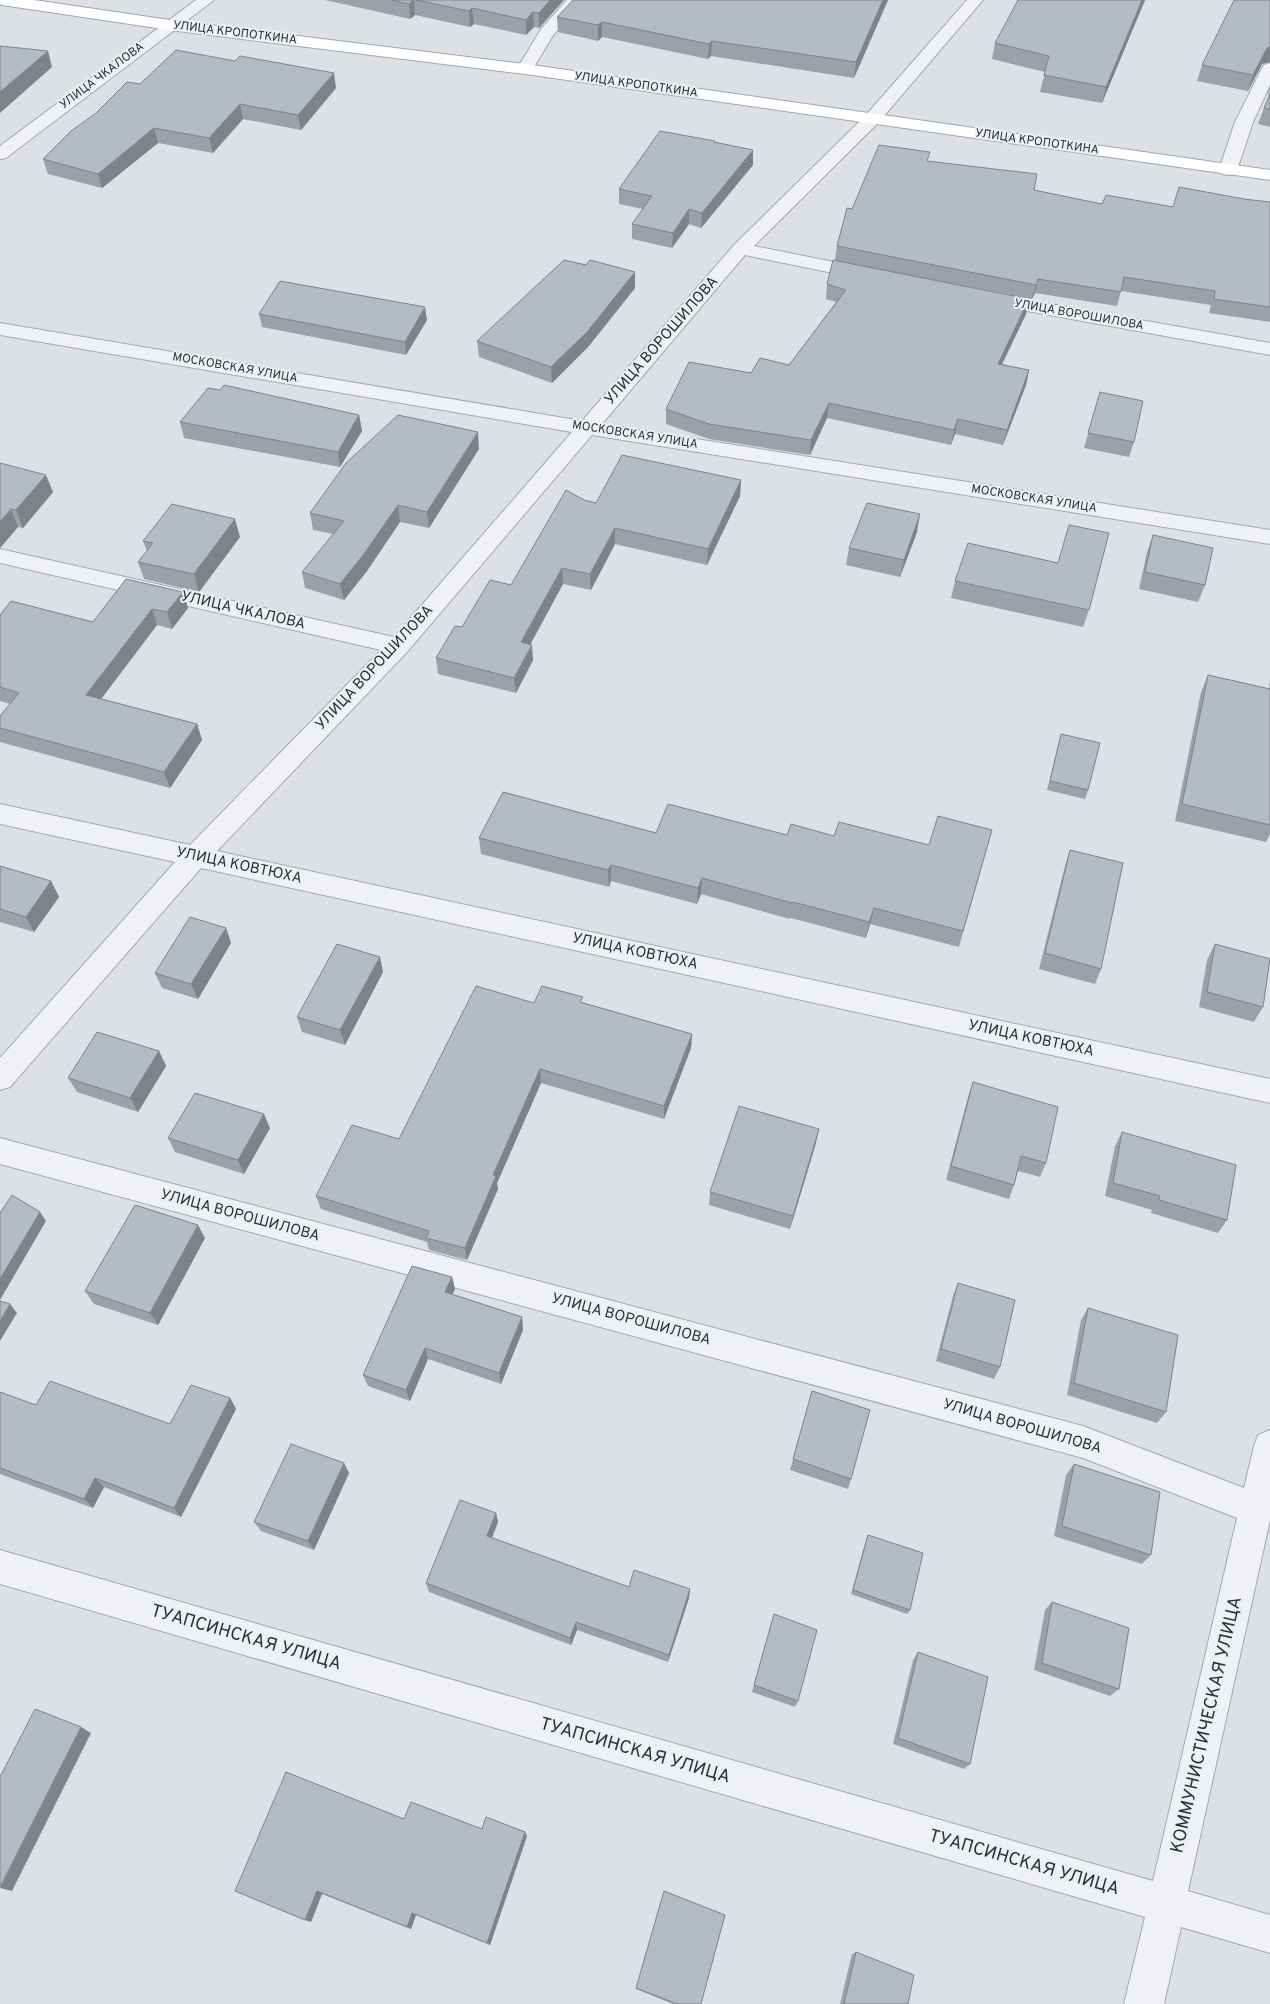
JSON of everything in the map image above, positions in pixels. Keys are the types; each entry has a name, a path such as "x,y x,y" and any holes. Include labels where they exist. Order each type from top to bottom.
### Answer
{"main road":[{"name":"УЛИЦА КРОПОТКИНА","path":"2,0 170,25 525,69 1270,175"}],"street":[{"name":"УЛИЦА ЧКАЛОВА","path":"0,154 170,25 206,0"},
{"path":"525,69 547,32 576,0"},
{"name":"УЛИЦА ВОРОШИЛОВА","path":"0,1078 195,856 398,646 741,249 872,119 975,0"},
{"path":"1228,170 1244,122 1270,68"},
{"path":"741,249 884,278"},
{"name":"УЛИЦА ВОРОШИЛОВА","path":"970,295 1270,349"},
{"name":"МОСКОВСКАЯ УЛИЦА","path":"0,328 586,428 1270,537"},
{"name":"УЛИЦА ЧКАЛОВА","path":"0,556 398,646"},
{"name":"УЛИЦА КОВТЮХА","path":"0,814 1270,1091"},
{"name":"УЛИЦА ВОРОШИЛОВА","path":"0,1151 1083,1442 1256,1510"},
{"name":"КОММУНИСТИЧЕСКАЯ УЛИЦА","path":"1144,2004 1270,1446"},
{"name":"ТУАПСИНСКАЯ УЛИЦА","path":"0,1567 1270,1934"}],"building":[{"path":"391,0 413,0 409,4"},
{"path":"416,0 550,0 539,13 533,12 526,20 472,8 469,11"},
{"path":"573,0 883,0 856,62 712,41 709,44 602,22 598,25 557,17"},
{"path":"1018,0 1142,0 1106,87 1044,75 1049,56 995,43"},
{"path":"1234,0 1270,0 1270,47 1267,48 1253,75 1202,65"},
{"path":"0,46 48,51 0,92"},
{"path":"176,50 235,61 240,56 334,73 298,115 240,104 209,138 154,128 98,174 43,159 71,131 95,114 127,82 140,84"},
{"path":"1270,94 1270,109 1264,108"},
{"path":"660,131 753,150 702,213 689,209 673,233 632,224 652,196 619,189"},
{"path":"879,145 930,152 927,161 1037,174 1034,190 1102,204 1106,195 1173,207 1179,187 1270,202 1270,307 1214,299 1215,291 1124,277 1121,292 1038,279 1036,285 837,246 847,208 852,209"},
{"path":"564,260 586,265 590,260 635,272 588,331 551,367 477,341"},
{"path":"833,260 1029,299 998,364 1029,370 1007,430 958,419 954,430 829,403 811,440 709,424 666,409 689,362 751,373 760,358 789,365 846,290 827,284"},
{"path":"280,281 425,307 405,342 259,314"},
{"path":"224,385 359,415 338,452 180,422 208,388 220,390"},
{"path":"1100,392 1143,401 1134,442 1088,433"},
{"path":"398,415 478,432 427,512 398,505 364,554 340,584 302,572 344,521 310,513 346,463"},
{"path":"622,455 741,480 708,549 615,528 590,574 562,568 521,642 532,645 514,678 436,658 455,626 462,627 490,580 511,585 566,490 584,500 596,503"},
{"path":"0,463 46,475 16,510 11,509 0,522"},
{"path":"867,503 920,514 904,560 849,548"},
{"path":"172,504 235,519 194,574 138,562 153,543 143,541"},
{"path":"1069,525 1109,533 1089,610 955,581 968,543 1058,563"},
{"path":"1153,535 1213,548 1205,585 1145,572"},
{"path":"126,579 183,592 167,612 152,609 86,695 197,724 164,772 0,728 0,716 19,693 0,687 0,615 11,601 93,622"},
{"path":"1208,675 1270,689 1270,825 1182,804"},
{"path":"1061,734 1100,743 1088,790 1050,781"},
{"path":"503,792 656,833 668,804 787,835 791,824 834,836 839,822 929,845 938,816 992,830 963,931 874,908 869,922 702,878 698,888 611,865 608,870 479,838"},
{"path":"1070,850 1123,863 1101,969 1045,953"},
{"path":"0,866 51,881 26,917 0,909"},
{"path":"190,917 226,928 191,984 155,973"},
{"path":"337,944 380,957 340,1030 297,1017"},
{"path":"1215,944 1270,959 1263,1007 1207,992"},
{"path":"476,986 534,1003 542,986 583,997 580,1002 692,1034 664,1106 540,1069 493,1175 496,1176 465,1248 426,1238 429,1231 316,1196 352,1125 399,1139"},
{"path":"97,1032 159,1051 130,1098 68,1078"},
{"path":"973,1082 1058,1107 1046,1163 1021,1156 1014,1185 951,1166"},
{"path":"195,1093 264,1114 238,1160 168,1138"},
{"path":"739,1106 819,1129 793,1216 710,1192"},
{"path":"1122,1132 1236,1165 1227,1220 1159,1200 1160,1196 1113,1183"},
{"path":"12,1195 40,1212 0,1279 0,1213"},
{"path":"135,1205 198,1225 150,1313 85,1291"},
{"path":"412,1266 452,1277 445,1292 522,1317 499,1373 425,1348 406,1390 363,1375"},
{"path":"958,1283 1015,1300 1000,1367 941,1349"},
{"path":"0,1301 10,1304 0,1321"},
{"path":"1088,1308 1178,1335 1166,1412 1074,1383"},
{"path":"50,1381 170,1424 191,1385 230,1398 174,1508 95,1478 84,1499 0,1468 0,1392 36,1405"},
{"path":"812,1391 870,1410 851,1479 793,1459"},
{"path":"291,1444 344,1463 308,1541 254,1522"},
{"path":"1074,1464 1160,1492 1151,1555 1062,1526"},
{"path":"460,1500 496,1513 487,1536 629,1587 634,1570 690,1589 669,1655 576,1622 570,1638 426,1583"},
{"path":"868,1535 923,1553 910,1610 853,1590"},
{"path":"1052,1602 1129,1628 1119,1689 1042,1663"},
{"path":"774,1614 817,1630 798,1701 754,1685"},
{"path":"918,1652 988,1677 970,1764 898,1738"},
{"path":"35,1709 81,1727 0,1887 0,1777"},
{"path":"286,1772 404,1819 411,1802 482,1829 486,1817 525,1832 487,1943 412,1913 407,1927 317,1891 305,1920 235,1891"},
{"path":"664,1891 725,1915 701,2004 677,2004 636,1988"},
{"path":"856,1952 914,1975 908,2004 844,2004"}]}
